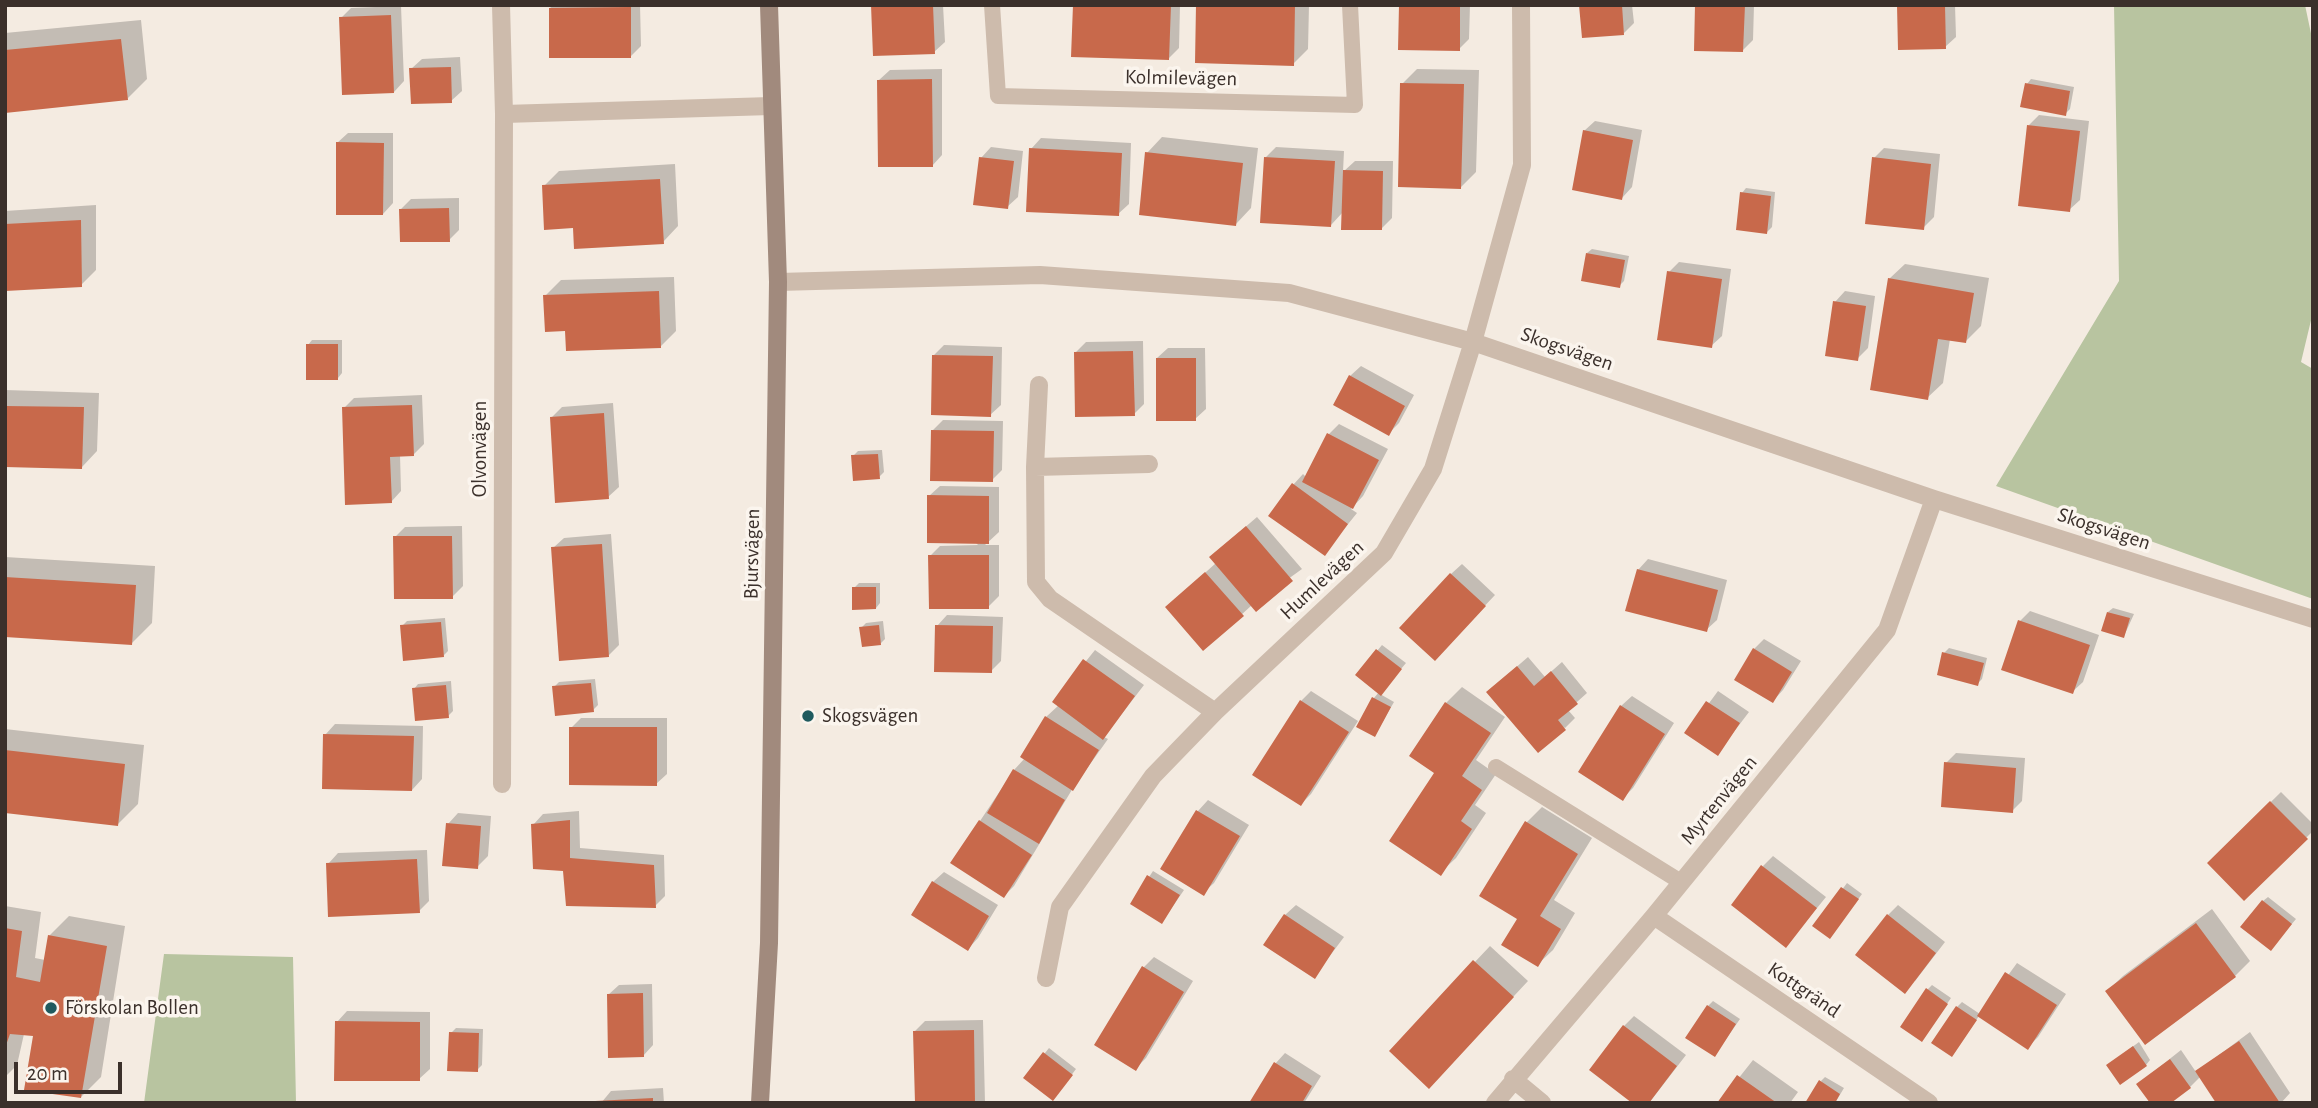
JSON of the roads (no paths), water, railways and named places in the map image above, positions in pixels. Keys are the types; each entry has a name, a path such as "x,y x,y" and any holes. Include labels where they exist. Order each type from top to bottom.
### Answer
{"street":[{"name":"Olvonvägen","path":"501,5 504,114 502,784"},
{"name":"Bjursvägen","path":"760,1103 769,930 778,282 769,5"},
{"path":"1473,342 1522,165 1521,5"},
{"path":"504,114 771,106"},
{"name":"Skogsvägen","path":"778,282 1040,275 1289,293 1473,342 1934,499 2313,619"},
{"name":"Humlevägen","path":"1046,978 1060,907 1153,776 1215,712 1384,553 1433,469 1473,342"},
{"path":"1038,385 1035,467 1036,582 1050,599 1215,712"},
{"path":"1035,467 1149,464"},
{"name":"Myrtenvägen","path":"1495,1103 1654,916 1887,630 1934,499"},
{"name":"Kottgränd","path":"1654,916 1929,1103"},
{"path":"1513,1079 1542,1103"}],"lane":[{"name":"Kolmilevägen","path":"992,5 998,96 1355,105 1350,5"},
{"path":"1496,767 1681,883"}],"place":[{"name":"Skogsvägen","path":"808,716"},
{"name":"Förskolan Bollen","path":"51,1008"}]}
